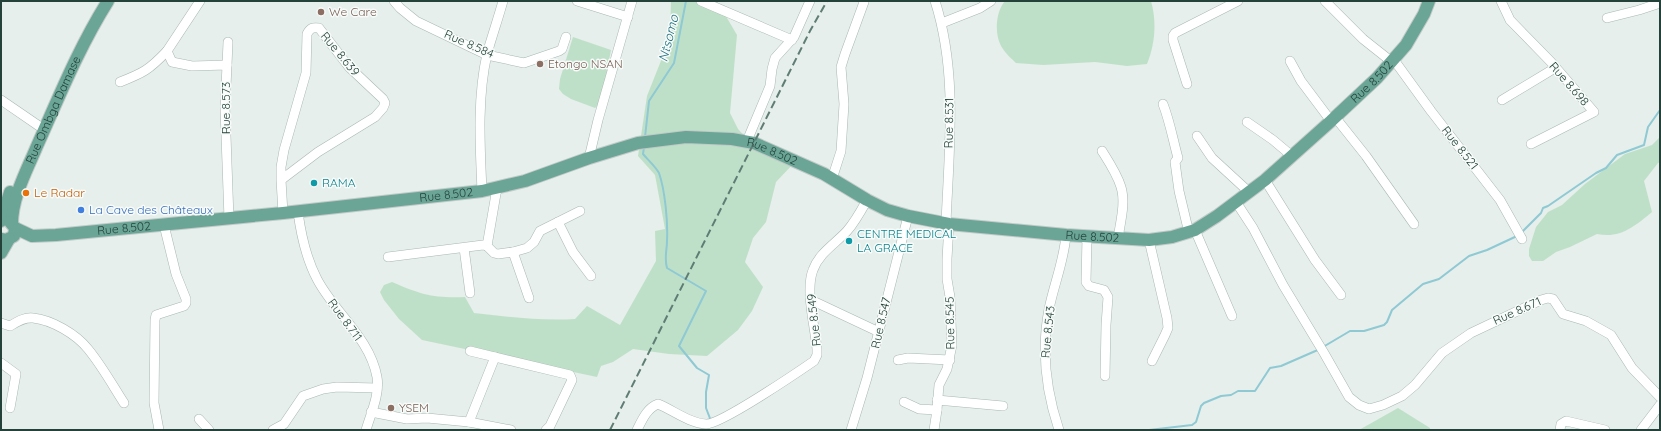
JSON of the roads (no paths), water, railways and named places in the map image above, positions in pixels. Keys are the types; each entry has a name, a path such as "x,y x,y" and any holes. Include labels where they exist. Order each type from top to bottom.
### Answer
{"main road":[{"name":"Rue Ombga Damase","path":"7,230 7,202 14,180 73,49 100,1"},
{"name":"Rue Ombga Damase","path":"7,230 23,177 88,33 108,1"},
{"name":"Rue 8.502","path":"7,230 32,236 56,235 298,212 482,191 525,181 589,158 638,143 686,137 732,139 747,142 796,161 832,179 887,210 908,216 948,223 1066,235 1150,240 1192,231 1217,216 1265,180 1333,119 1393,61 1406,45 1424,14 1429,1"},
{"path":"1,253 7,230"}],"street":[{"path":"120,82 152,67 167,51 200,1"},
{"name":"Rue 8.584","path":"394,1 416,21 487,55 524,62 562,49 566,37"},
{"path":"482,191 481,114 487,55 503,1"},
{"path":"577,1 628,17"},
{"path":"589,158 602,104 632,1"},
{"path":"701,1 792,40"},
{"path":"747,142 770,86 775,58 792,40 810,1"},
{"name":"Rue 8.531","path":"935,1 942,23 949,64 950,115 948,223"},
{"path":"942,23 980,8 992,1"},
{"path":"1187,84 1173,36 1175,33 1238,1"},
{"name":"Rue 8.521","path":"1325,1 1363,39 1393,61 1500,200 1522,239"},
{"name":"Rue 8.698","path":"1501,1 1510,20 1556,68 1594,112 1531,144"},
{"path":"832,179 841,151 844,104 841,67 864,2"},
{"path":"1607,18 1660,3"},
{"name":"Rue 8.639","path":"281,180 318,152 375,117 383,108 385,103 383,99 349,67 319,28 313,27 309,29 307,34 306,73 284,150 281,180 284,213"},
{"path":"227,65 228,42"},
{"name":"Rue 8.573","path":"167,51 172,62 192,66 227,65 225,108 229,219"},
{"path":"1290,61 1301,81 1366,156 1414,224"},
{"path":"1502,100 1556,68"},
{"path":"1,100 39,126"},
{"path":"1164,104 1178,158 1175,162 1177,176 1192,231 1232,316"},
{"path":"1247,122 1273,140 1292,156"},
{"path":"1197,136 1212,158 1249,192"},
{"path":"1102,151 1114,170 1121,187 1122,196 1118,239"},
{"path":"1265,180 1314,260 1341,295"},
{"path":"487,246 497,188"},
{"name":"Rue 8.549","path":"637,430 652,406 658,404 686,418 704,424 717,421 777,386 814,361 817,355 817,349 810,285 812,271 818,260 857,219 867,200"},
{"name":"Rue 8.671","path":"1236,202 1253,228 1293,303 1322,349 1349,397 1359,405 1369,409 1383,405 1402,396 1415,385 1442,353 1471,333 1505,316 1548,298 1553,299 1558,304 1559,310 1563,314 1586,322 1611,335 1632,368 1660,397"},
{"path":"388,257 487,246 494,253 498,254 513,252 527,248 534,242 540,231 580,211"},
{"name":"Rue 8.711","path":"298,212 302,237 316,279 354,330 368,352 377,377 377,388 366,430"},
{"name":"Rue 8.547","path":"851,430 879,332 908,216"},
{"path":"558,222 573,252 591,276"},
{"name":"Rue 8.545","path":"934,430 939,385 950,360 952,345 947,259 948,223"},
{"path":"159,430 154,403 156,315 184,306 186,303 186,299 176,274 164,225"},
{"name":"Rue 8.543","path":"1058,429 1048,389 1045,366 1046,338 1049,310 1064,254 1066,235"},
{"path":"1087,237 1086,282 1089,286 1104,290 1108,296 1105,376"},
{"path":"1150,240 1168,328 1152,361"},
{"path":"464,248 470,293"},
{"path":"513,252 529,298"},
{"path":"811,300 879,332"},
{"path":"1,323 10,326 23,319 32,318 47,322 67,331 88,349 124,403"},
{"path":"470,351 570,375 572,380 550,426 546,430"},
{"path":"469,422 495,357"},
{"path":"898,360 908,358 950,360"},
{"path":"1,363 16,374 10,408"},
{"path":"273,430 284,424 303,396 323,389 337,387 377,388"},
{"path":"937,400 1003,406"},
{"path":"904,402 919,409 936,410"},
{"path":"1641,430 1660,405"},
{"path":"371,412 406,419 427,418 469,422 510,430"},
{"path":"199,419 208,430"},
{"path":"443,430 444,420"},
{"path":"1560,430 1561,424 1566,422 1605,430"}],"waterway":[{"name":"Ntsomo","path":"645,137 649,101 674,63 686,1"},
{"path":"1522,232 1541,213 1543,208 1606,168 1617,155 1644,145 1648,127 1660,110"},
{"name":"Ntsomo","path":"644,147 643,154 659,173 663,188 667,225 667,268 706,291 679,346 697,368 709,375 706,392 706,408 711,421"},
{"path":"1323,347 1350,331 1364,331 1384,325 1387,322 1392,310 1423,284 1439,279 1469,256 1487,250 1517,236"},
{"path":"1149,430 1192,425 1196,422 1201,406 1204,403 1221,396 1231,395 1238,391 1255,391 1270,368 1281,366 1320,349"}],"railway":[{"path":"610,430 810,31 827,1"}],"place":[{"name":"We Care","path":"321,12"},
{"name":"Etongo NSAN","path":"540,64"},
{"name":"RAMA","path":"314,183"},
{"name":"Le Radar","path":"26,193"},
{"name":"La Cave des Châteaux","path":"81,210"},
{"name":"CENTRE MEDICAL LA GRACE","path":"849,241"},
{"name":"YSEM","path":"391,408"}]}
